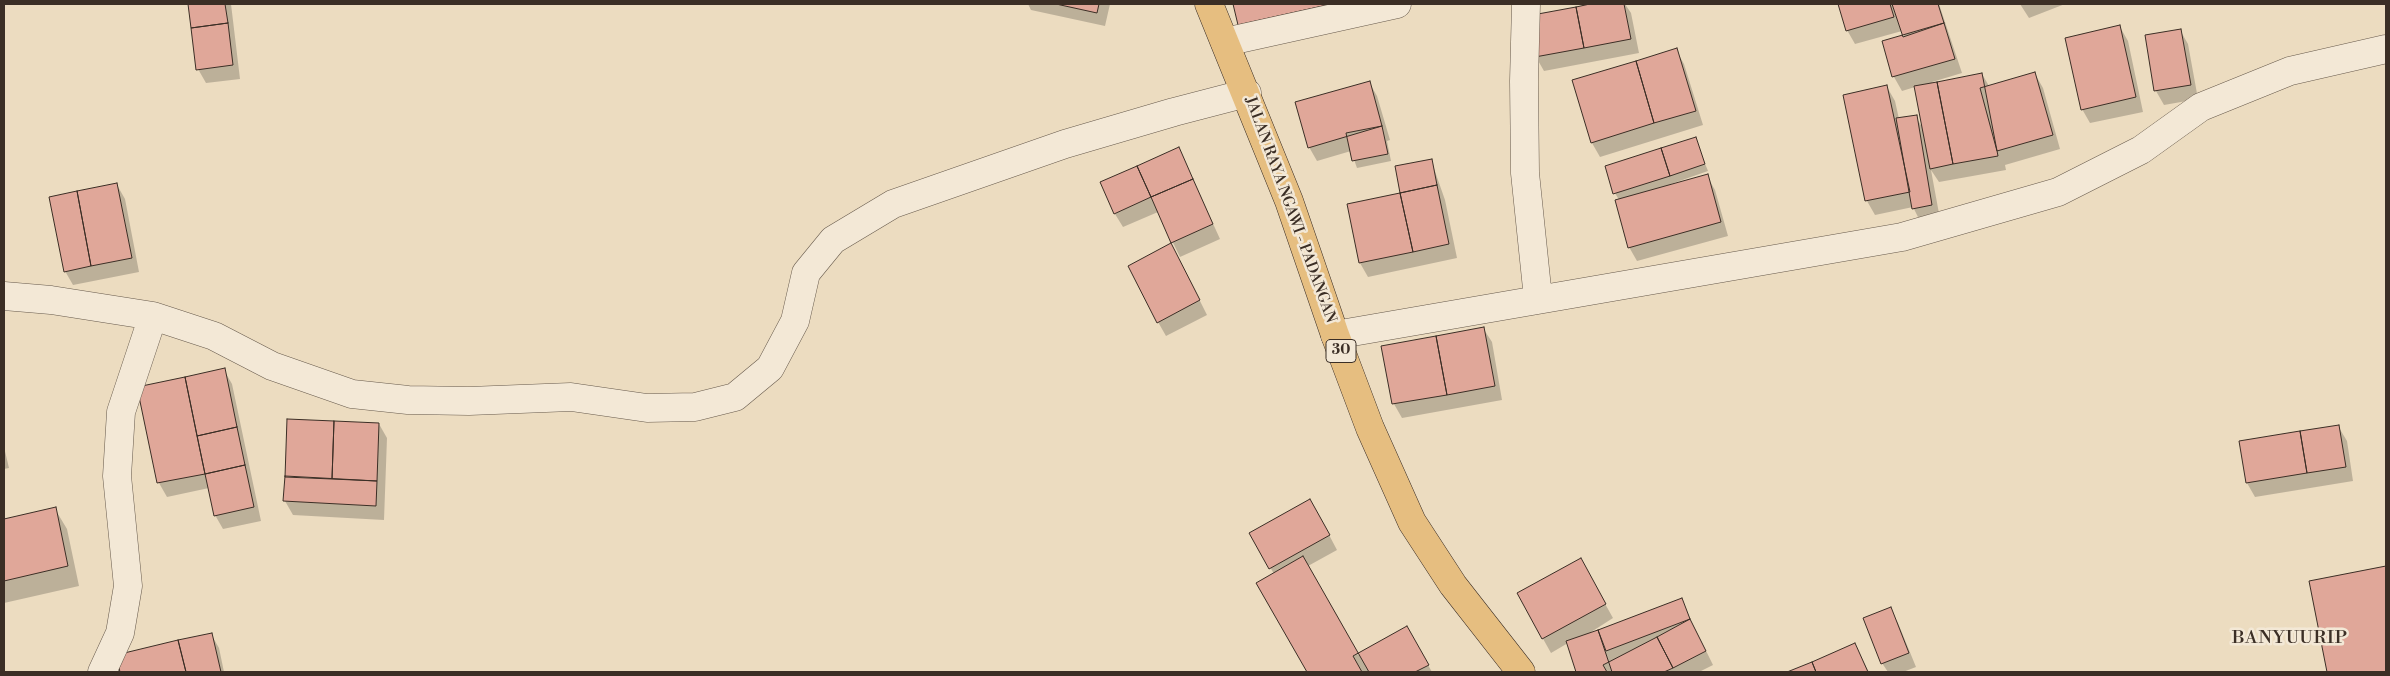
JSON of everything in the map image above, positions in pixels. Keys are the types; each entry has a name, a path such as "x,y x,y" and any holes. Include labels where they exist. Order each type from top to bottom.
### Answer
{"highway":[{"name":"JALAN RAYA NGAWI - PADANGAN","path":"1210,4 1289,201 1335,335 1370,428 1412,522 1453,585 1521,672"}],"street":[{"path":"1225,42 1397,4"},
{"path":"1526,4 1524,80 1525,173 1538,298"},
{"path":"1335,335 1538,298 1772,261 1902,237 2058,192 2141,150 2201,107 2290,71 2386,49"},
{"path":"4,296 51,300 152,316 214,336 272,366 352,394 426,400 571,397 647,408 695,407 735,397 770,368 795,321 806,273 833,240 893,204 1065,144 1247,93"},
{"path":"102,672 120,633 128,586 117,476 121,412 152,316"}],"building":[{"path":"188,4 225,4 228,23 191,28"},
{"path":"1056,4 1099,4 1097,13"},
{"path":"1233,4 1327,4 1327,5 1238,25"},
{"path":"1590,4 1624,4 1631,39 1584,48 1576,7"},
{"path":"1838,4 1890,4 1894,17 1846,31"},
{"path":"1892,4 1938,4 1944,23 1903,37"},
{"path":"1576,7 1584,48 1535,57 1527,16"},
{"path":"228,23 233,65 196,70 191,28"},
{"path":"1944,23 1955,59 1892,77 1882,41"},
{"path":"2120,25 2136,97 2081,110 2065,38"},
{"path":"2181,29 2191,85 2154,91 2145,35"},
{"path":"1677,48 1696,111 1654,123 1636,61"},
{"path":"1636,61 1654,123 1591,143 1572,80"},
{"path":"2035,72 2053,135 1997,151 1980,88"},
{"path":"1982,73 1998,156 1953,164 1937,82"},
{"path":"1370,81 1382,126 1308,148 1295,102"},
{"path":"1937,82 1953,164 1930,169 1914,86"},
{"path":"1887,85 1910,192 1865,201 1843,95"},
{"path":"1917,115 1932,205 1912,209 1896,118"},
{"path":"1382,126 1388,154 1352,161 1346,133"},
{"path":"1696,137 1705,164 1670,176 1661,148"},
{"path":"1179,147 1193,179 1151,197 1137,166"},
{"path":"1661,148 1670,176 1613,194 1605,166"},
{"path":"1432,159 1437,185 1400,193 1395,166"},
{"path":"1137,166 1151,197 1114,214 1100,182"},
{"path":"1708,174 1721,222 1628,248 1615,200"},
{"path":"1193,179 1213,224 1171,243 1151,197"},
{"path":"117,183 132,258 91,266 77,191"},
{"path":"1437,185 1449,244 1413,252 1400,193"},
{"path":"77,191 91,266 64,272 49,197"},
{"path":"1400,193 1413,252 1359,263 1347,204"},
{"path":"1171,243 1200,300 1157,323 1128,266"},
{"path":"1484,327 1495,386 1447,395 1436,336"},
{"path":"1436,336 1447,395 1392,404 1381,346"},
{"path":"225,368 237,427 197,436 185,377"},
{"path":"185,377 205,474 157,483 137,387"},
{"path":"287,419 334,421 332,479 285,477"},
{"path":"334,421 379,423 377,481 332,479"},
{"path":"2339,425 2346,467 2307,473 2300,431"},
{"path":"237,427 245,465 205,474 197,436"},
{"path":"2300,431 2307,473 2246,483 2239,441"},
{"path":"245,465 254,507 214,516 205,474"},
{"path":"285,476 377,481 376,506 283,501"},
{"path":"1310,499 1330,535 1269,569 1249,533"},
{"path":"56,507 68,566 4,581 4,519"},
{"path":"1303,556 1369,672 1307,672 1256,583"},
{"path":"1581,558 1606,604 1542,639 1517,593"},
{"path":"2386,566 2386,672 2327,672 2309,581"},
{"path":"1682,598 1690,619 1606,651 1598,630"},
{"path":"1891,607 1909,653 1881,664 1863,618"},
{"path":"1690,619 1706,651 1673,668 1657,637"},
{"path":"1407,626 1429,665 1415,672 1362,672 1353,656"},
{"path":"1598,630 1612,672 1576,672 1566,641"},
{"path":"212,633 221,672 186,672 178,640"},
{"path":"1657,637 1673,668 1664,672 1607,672 1603,665"},
{"path":"178,640 186,672 120,672 116,655"},
{"path":"1855,643 1868,672 1816,672 1812,662"},
{"path":"1812,662 1816,672 1787,672"}],"district":[{"name":"BANYUURIP","path":"2290,639"}]}
